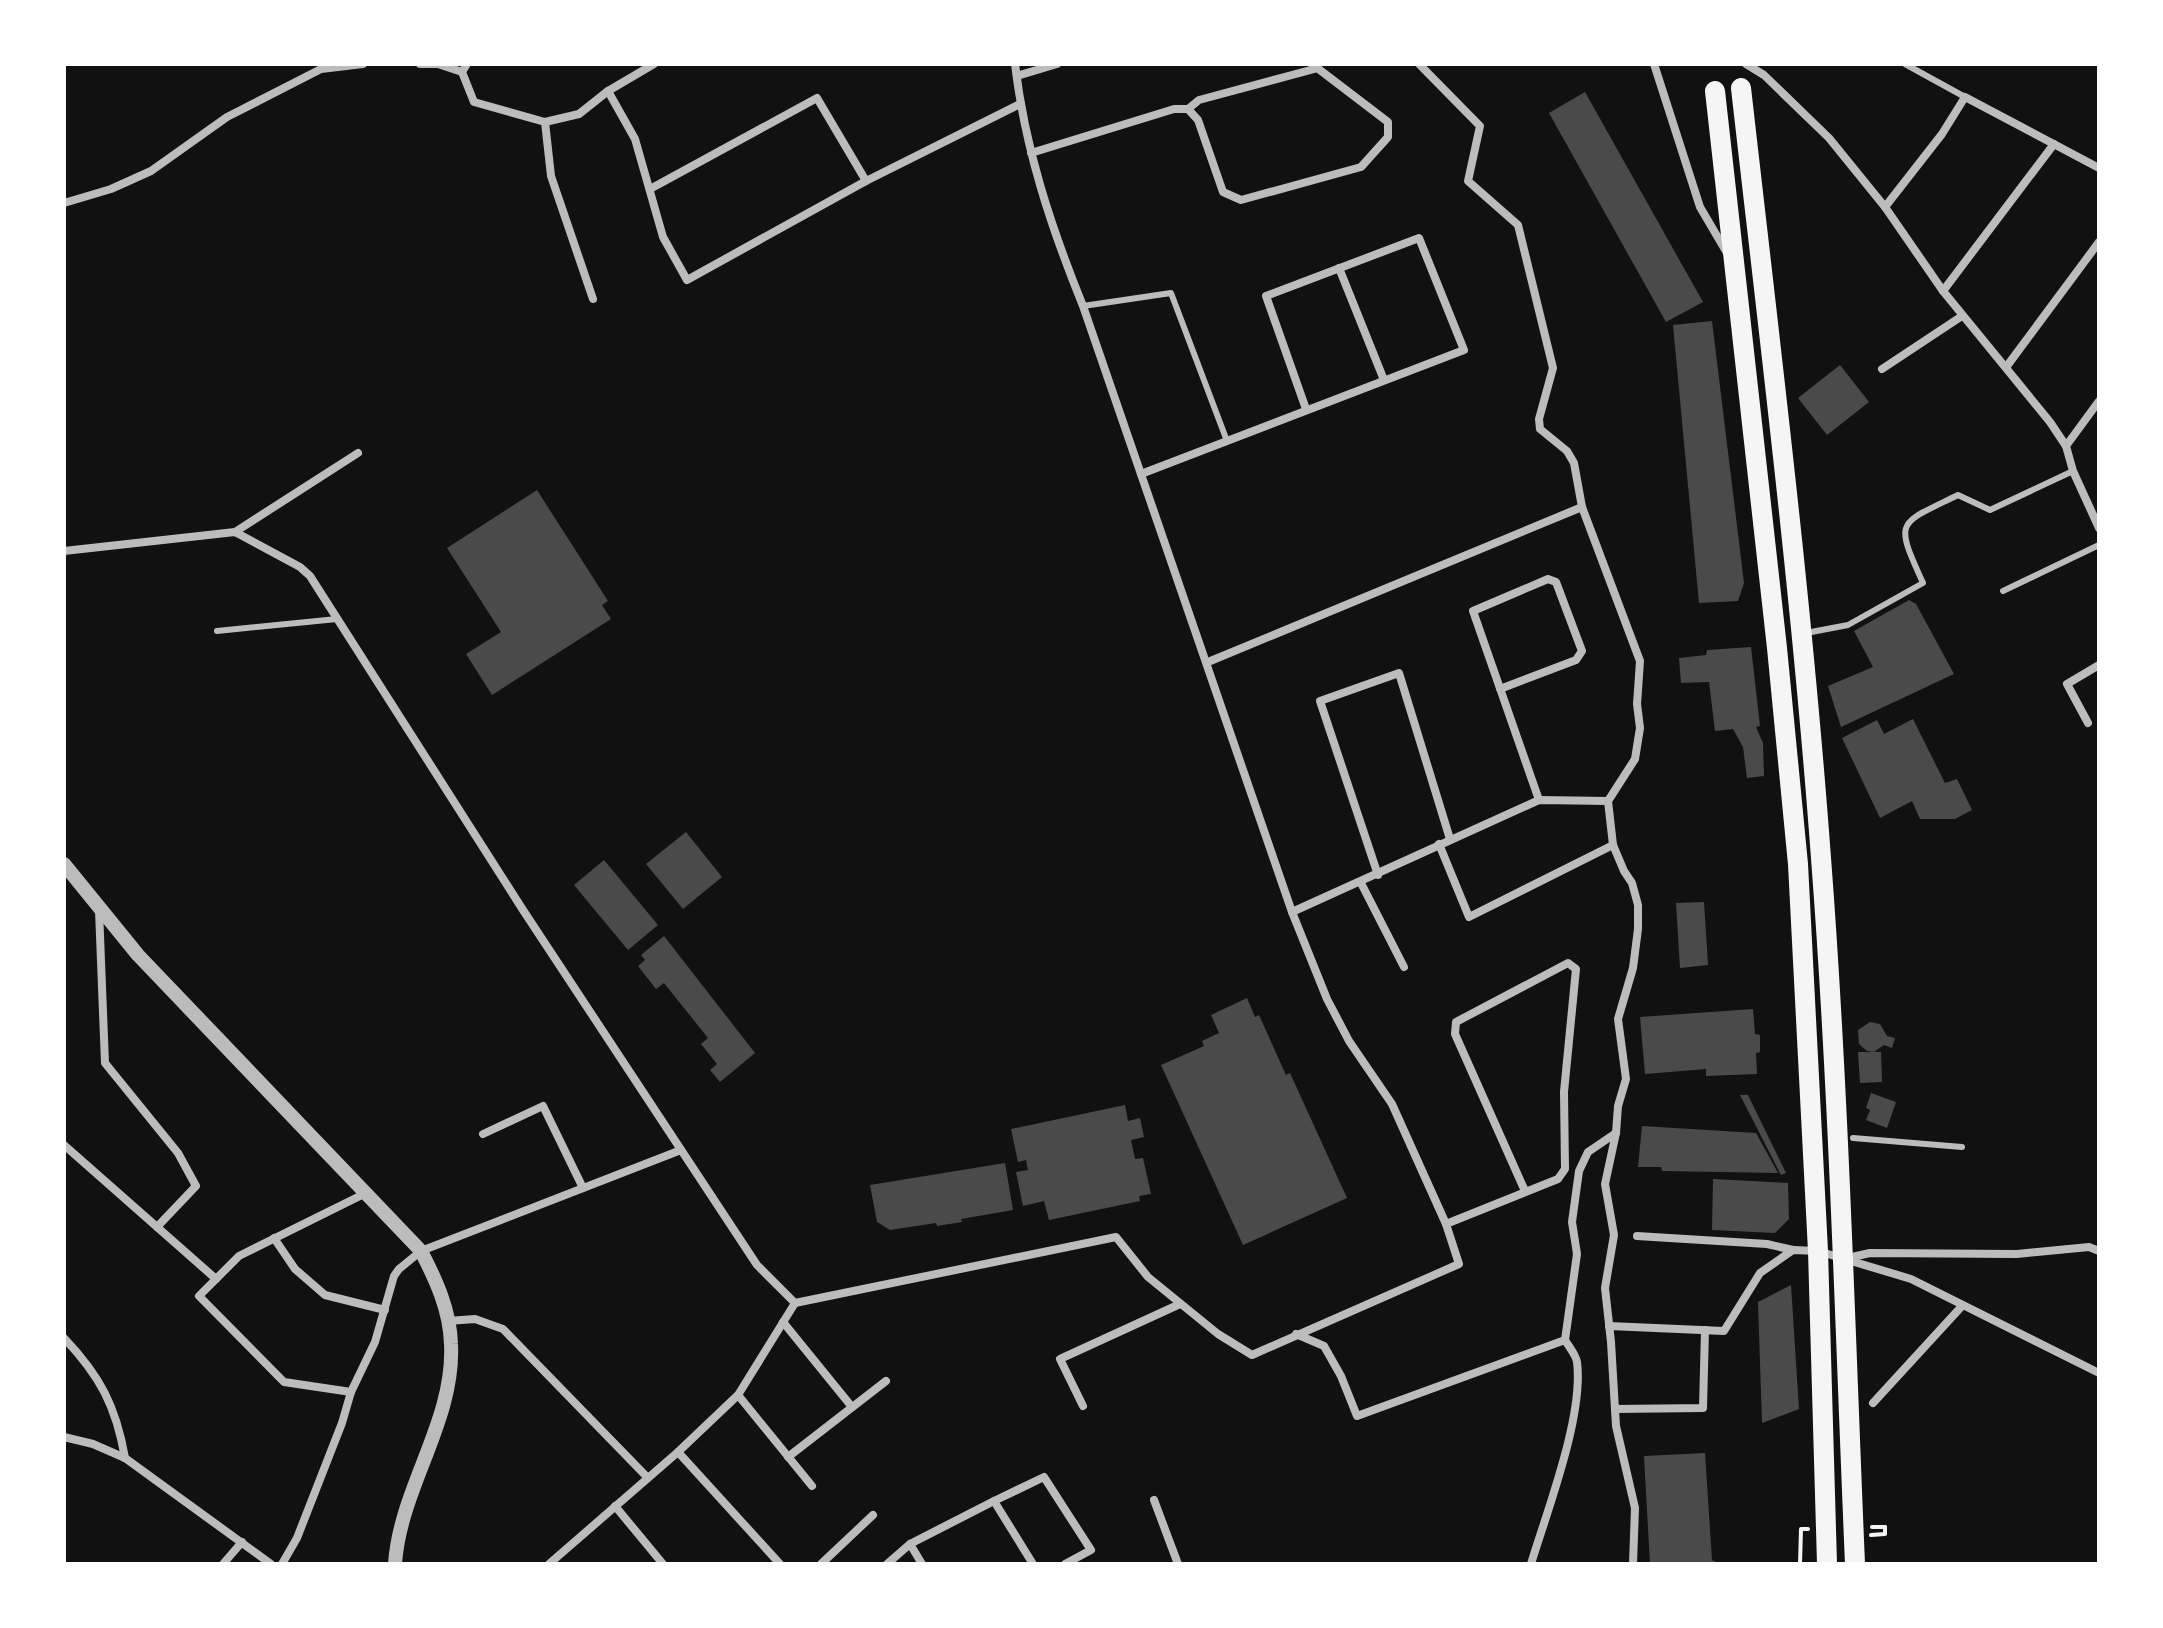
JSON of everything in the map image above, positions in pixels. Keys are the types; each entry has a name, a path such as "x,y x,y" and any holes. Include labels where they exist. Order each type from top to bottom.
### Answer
{"highway":[{"path":"1741,88 1803,633 1835,1061 1855,1564"},
{"path":"1715,91 1798,864 1818,1251 1827,1564"}],"street":[{"path":"64,203 111,189 151,171 227,117 321,69 363,64"},
{"path":"420,64 464,68 474,102 545,122 579,114 608,91 654,64"},
{"path":"549,1564 678,1452 738,1395 795,1303 1116,1237 1148,1277 1218,1334 1252,1355 1459,1264 1446,1224 1392,1104 1349,1041 1327,999 1292,912 1208,662 1083,306 1055,235 1031,153 1015,64"},
{"path":"1017,76 1057,64"},
{"path":"1419,64 1480,126 1468,181 1518,225 1553,368 1539,419 1540,429 1567,451 1574,463 1582,507 1640,661 1637,704 1640,728 1635,759 1608,801 1613,845 1632,883 1638,905 1638,929 1633,968 1618,1019 1626,1079 1618,1106 1616,1133 1605,1184 1614,1235 1605,1288 1616,1426 1635,1508 1633,1564"},
{"path":"1654,64 1700,207 1733,263"},
{"path":"1746,64 1764,75 1829,138 1885,207 1962,316 2007,366 2050,422 2066,446 2073,471 2099,528"},
{"path":"1031,153 1174,109 1188,109 1199,100 1315,66 1388,122 1388,137 1361,167 1241,200 1223,192 1198,120 1188,109"},
{"path":"608,91 635,139 663,237 687,280 866,181 1020,104"},
{"path":"1885,207 1942,134 1965,97 2099,168"},
{"path":"650,189 817,98 866,181"},
{"path":"545,122 551,176 593,299"},
{"path":"1943,291 2054,144"},
{"path":"1141,474 1464,350 1419,238 1266,296 1306,409"},
{"path":"2007,366 2099,242"},
{"path":"1339,268 1384,380"},
{"path":"1882,369 1962,316"},
{"path":"2066,446 2099,401"},
{"path":"64,551 235,532 358,453"},
{"path":"1208,662 1582,507"},
{"path":"235,532 300,567 310,576 757,1265 795,1303"},
{"path":"1500,689 1576,660 1582,651 1556,582 1548,579 1473,611 1500,689 1539,800"},
{"path":"2088,723 2067,684 2099,665"},
{"path":"1378,875 1320,701 1399,673 1450,839"},
{"path":"1292,912 1539,800 1608,801"},
{"path":"1439,844 1469,917 1613,845"},
{"path":"64,864 138,955 421,1251 439,1286 451,1345 450,1375 441,1412 403,1520 395,1564"},
{"path":"1361,883 1404,967"},
{"path":"99,909 105,1063 178,1153 196,1186 157,1227"},
{"path":"1446,1224 1558,1179 1565,1169 1564,1092 1576,969 1568,963 1456,1022 1455,1034 1525,1191"},
{"path":"483,1134 543,1106 583,1188"},
{"path":"1531,1564 1565,1452 1576,1396 1577,1359 1565,1340 1577,1254 1572,1222 1579,1171 1588,1152 1616,1133"},
{"path":"64,1145 216,1279"},
{"path":"282,1564 297,1538 351,1392 375,1342 394,1276 399,1269 421,1251 681,1150"},
{"path":"351,1392 284,1382 199,1296 239,1256 367,1192"},
{"path":"1637,1236 1767,1244 1793,1250 1818,1251 1911,1279 2099,1373"},
{"path":"274,1238 295,1269 325,1295 385,1310"},
{"path":"1842,1259 1870,1253 2017,1254 2089,1247 2099,1251"},
{"path":"1609,1326 1724,1331 1760,1273 1793,1250"},
{"path":"1083,1406 1060,1359 1180,1304"},
{"path":"1873,1403 1962,1306"},
{"path":"448,1321 475,1319 503,1329 648,1478"},
{"path":"783,1322 852,1407"},
{"path":"1615,1409 1703,1408 1705,1330"},
{"path":"1296,1334 1324,1346 1341,1376 1357,1416 1565,1340"},
{"path":"64,1338 86,1361 101,1384 121,1434 125,1458"},
{"path":"788,1457 886,1381"},
{"path":"738,1395 812,1486"},
{"path":"64,1437 93,1444 125,1458 271,1564"},
{"path":"678,1452 780,1564"},
{"path":"887,1564 910,1544 1044,1477 1091,1550 1065,1564"},
{"path":"1154,1500 1178,1564"},
{"path":"994,1501 1033,1564"},
{"path":"615,1506 663,1564"},
{"path":"821,1564 873,1515"},
{"path":"223,1564 242,1542"},
{"path":"910,1544 922,1564"},
{"path":"559,1554 568,1564"}],"lane":[{"path":"1905,64 1965,97"},
{"path":"1083,306 1171,293 1227,441"},
{"path":"1803,633 1848,625 1923,583 1903,538 1906,525 1914,516 1958,495 1990,510 2073,471"},
{"path":"2003,591 2099,545"},
{"path":"217,631 337,619"},
{"path":"1853,1138 1962,1147"}],"path":[{"path":"1864,1535 1885,1534 1885,1527"},
{"path":"1800,1564 1801,1529"}],"building":[{"path":"1585,92 1703,302 1666,322 1549,113"},
{"path":"1712,321 1744,583 1738,601 1699,603 1673,325"},
{"path":"1840,365 1869,402 1827,435 1798,398"},
{"path":"537,490 608,601 602,605 611,619 492,695 466,654 501,632 447,548"},
{"path":"1909,600 1916,604 1954,674 1841,727 1828,686 1873,667 1854,631"},
{"path":"1751,647 1760,726 1756,727 1763,743 1764,776 1747,778 1743,747 1733,729 1715,731 1709,682 1681,683 1679,658 1706,655 1707,650"},
{"path":"1913,719 1945,783 1957,779 1972,810 1955,819 1920,819 1912,801 1880,818 1842,738 1877,720 1884,734"},
{"path":"686,832 722,877 683,909 646,864"},
{"path":"604,860 658,925 628,950 574,885"},
{"path":"1704,902 1708,965 1680,968 1676,903"},
{"path":"664,936 755,1053 720,1082 710,1070 717,1064 701,1044 708,1038 664,983 656,989 638,966 645,960 641,955"},
{"path":"1247,998 1255,1017 1259,1015 1286,1075 1290,1073 1347,1198 1243,1245 1161,1065 1204,1046 1202,1041 1219,1033 1211,1015"},
{"path":"1753,1009 1755,1034 1760,1035 1760,1052 1756,1053 1757,1074 1706,1076 1706,1069 1645,1074 1640,1017"},
{"path":"1870,1022 1880,1024 1887,1036 1895,1038 1892,1048 1884,1045 1874,1052 1867,1051 1859,1044 1858,1030"},
{"path":"1858,1052 1881,1052 1882,1082 1860,1083"},
{"path":"1871,1093 1896,1102 1887,1128 1866,1120"},
{"path":"1740,1095 1748,1095 1786,1173 1781,1175"},
{"path":"1125,1105 1128,1121 1140,1118 1144,1137 1131,1140 1135,1159 1143,1158 1151,1194 1139,1196 1140,1201 1049,1220 1044,1201 1023,1206 1016,1172 1028,1170 1026,1160 1018,1162 1011,1129"},
{"path":"1642,1126 1756,1133 1778,1173 1662,1171 1661,1167 1638,1167"},
{"path":"1005,1163 1013,1210 937,1226 936,1223 890,1230 877,1222 870,1185"},
{"path":"1713,1179 1788,1183 1789,1219 1775,1233 1712,1230"},
{"path":"1791,1285 1799,1409 1762,1423 1758,1302"},
{"path":"1705,1453 1712,1560 1720,1564 1650,1564 1644,1456"}]}
